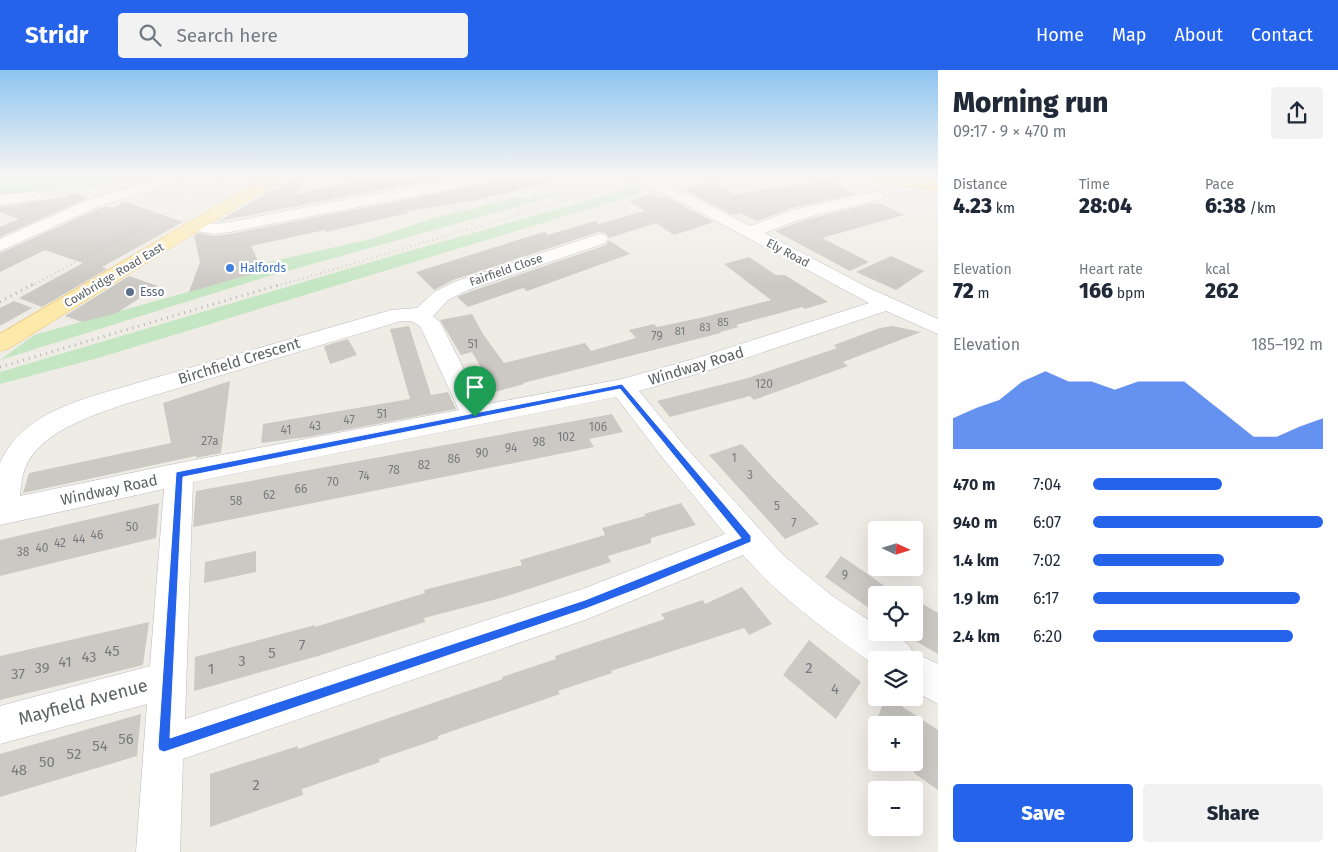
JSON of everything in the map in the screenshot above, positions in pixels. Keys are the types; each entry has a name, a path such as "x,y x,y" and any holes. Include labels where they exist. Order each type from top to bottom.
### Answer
{"main road":[{"name":"Cowbridge Road East","path":"0,344 218,212"}],"street":[{"path":"1,245 72,212"},
{"path":"196,226 230,227 305,212"},
{"name":"Ely Road","path":"711,212 887,304 938,327"},
{"path":"749,232 806,212"},
{"name":"Fairfield Close","path":"421,316 441,296 461,286 599,239"},
{"name":"Windway Road","path":"1,513 179,474 475,417 622,386 705,364 887,304"},
{"name":"Birchfield Crescent","path":"1,513 12,467 18,455 42,432 74,413 113,399 390,316 410,314 421,316"},
{"path":"421,316 429,322 454,370 475,417"},
{"path":"622,386 748,539 772,564 819,606 885,651"},
{"path":"158,852 166,680 179,474"},
{"path":"164,746 585,604 637,585 748,539"},
{"path":"923,676 938,685"},
{"name":"Mayfield Avenue","path":"0,725 166,680"}],"green space":[{"path":"455,212 496,212 266,277 0,360 34,335 263,271 260,264 371,239"},
{"path":"545,212 577,212 98,358 0,384 0,372"}],"building":[{"path":"1,212 55,212 0,237 0,227 19,219"},
{"path":"90,212 155,212 183,222 102,267 107,269 42,307 19,298 83,263 45,250 0,272 0,253"},
{"path":"234,212 263,212 219,221"},
{"path":"340,212 408,213 326,232 325,230 251,246 263,271 189,292 200,262 194,236 198,233 214,236"},
{"path":"640,212 696,212 714,222 674,235 656,223 609,238 605,233 598,232 453,280 434,290 416,272 537,234 545,232 548,235 595,221 599,224"},
{"path":"728,212 780,212 757,221 740,213 733,215"},
{"path":"835,212 899,212 904,215 822,238 869,262 850,271 775,231 805,220"},
{"path":"609,240 630,254 527,291 523,288 468,307 457,297 606,245"},
{"path":"891,256 924,271 896,290 856,272"},
{"path":"749,257 776,275 785,275 828,302 736,325 739,327 721,333 523,383 495,392 472,352 461,355 440,320 472,314 483,334 504,363 585,343 591,351 636,338 629,330 654,324 657,327 771,300 724,264"},
{"path":"129,276 158,286 117,313 82,322 65,316"},
{"path":"14,301 32,308 0,326 0,308"},
{"path":"409,326 431,395 448,392 456,409 308,437 261,443 263,424 410,399 390,329"},
{"path":"893,326 921,332 843,362 848,366 754,400 750,396 670,417 657,401 748,378 837,348 834,345 880,328"},
{"path":"348,339 357,355 330,364 324,346"},
{"path":"230,381 221,453 196,458 196,456 23,493 29,473 171,443 163,403"},
{"path":"612,414 623,432 589,439 594,447 193,527 196,491"},
{"path":"742,444 819,524 785,539 709,455"},
{"path":"159,503 156,538 0,576 0,540"},
{"path":"681,503 696,525 651,538 651,543 608,556 611,562 501,598 424,618 425,622 318,656 194,691 195,657 315,625 315,627 425,593 424,590 522,565 520,560 605,535 602,528 645,516 644,514"},
{"path":"256,551 256,572 204,583 205,562"},
{"path":"841,556 884,586 868,586 868,607 825,577"},
{"path":"742,587 772,624 749,635 744,628 611,671 612,673 558,691 560,694 438,736 438,739 379,759 380,762 302,789 303,795 210,827 210,774 298,746 298,749 503,679 502,677 556,659 555,656 665,619 661,614 703,600 705,604"},
{"path":"923,604 938,613 938,654 916,641 923,641"},
{"path":"149,622 143,665 0,700 0,656"},
{"path":"809,640 861,682 836,719 783,675"},
{"path":"882,706 901,706 917,716 878,716"},
{"path":"141,714 137,756 0,797 0,754"},
{"path":"923,720 938,730 938,790 914,773 914,771 923,771"}],"railway":[{"path":"31,286 167,212"},
{"path":"277,286 526,212"},
{"path":"0,302 33,284"},
{"path":"0,367 282,284"}],"place":[{"name":"Halfords","path":"230,268"},
{"name":"Esso","path":"130,292"}],"route":[{"path":"622,386 672,450 748,539 637,585 585,604 164,746 166,680 179,474 475,417 622,386"}]}
